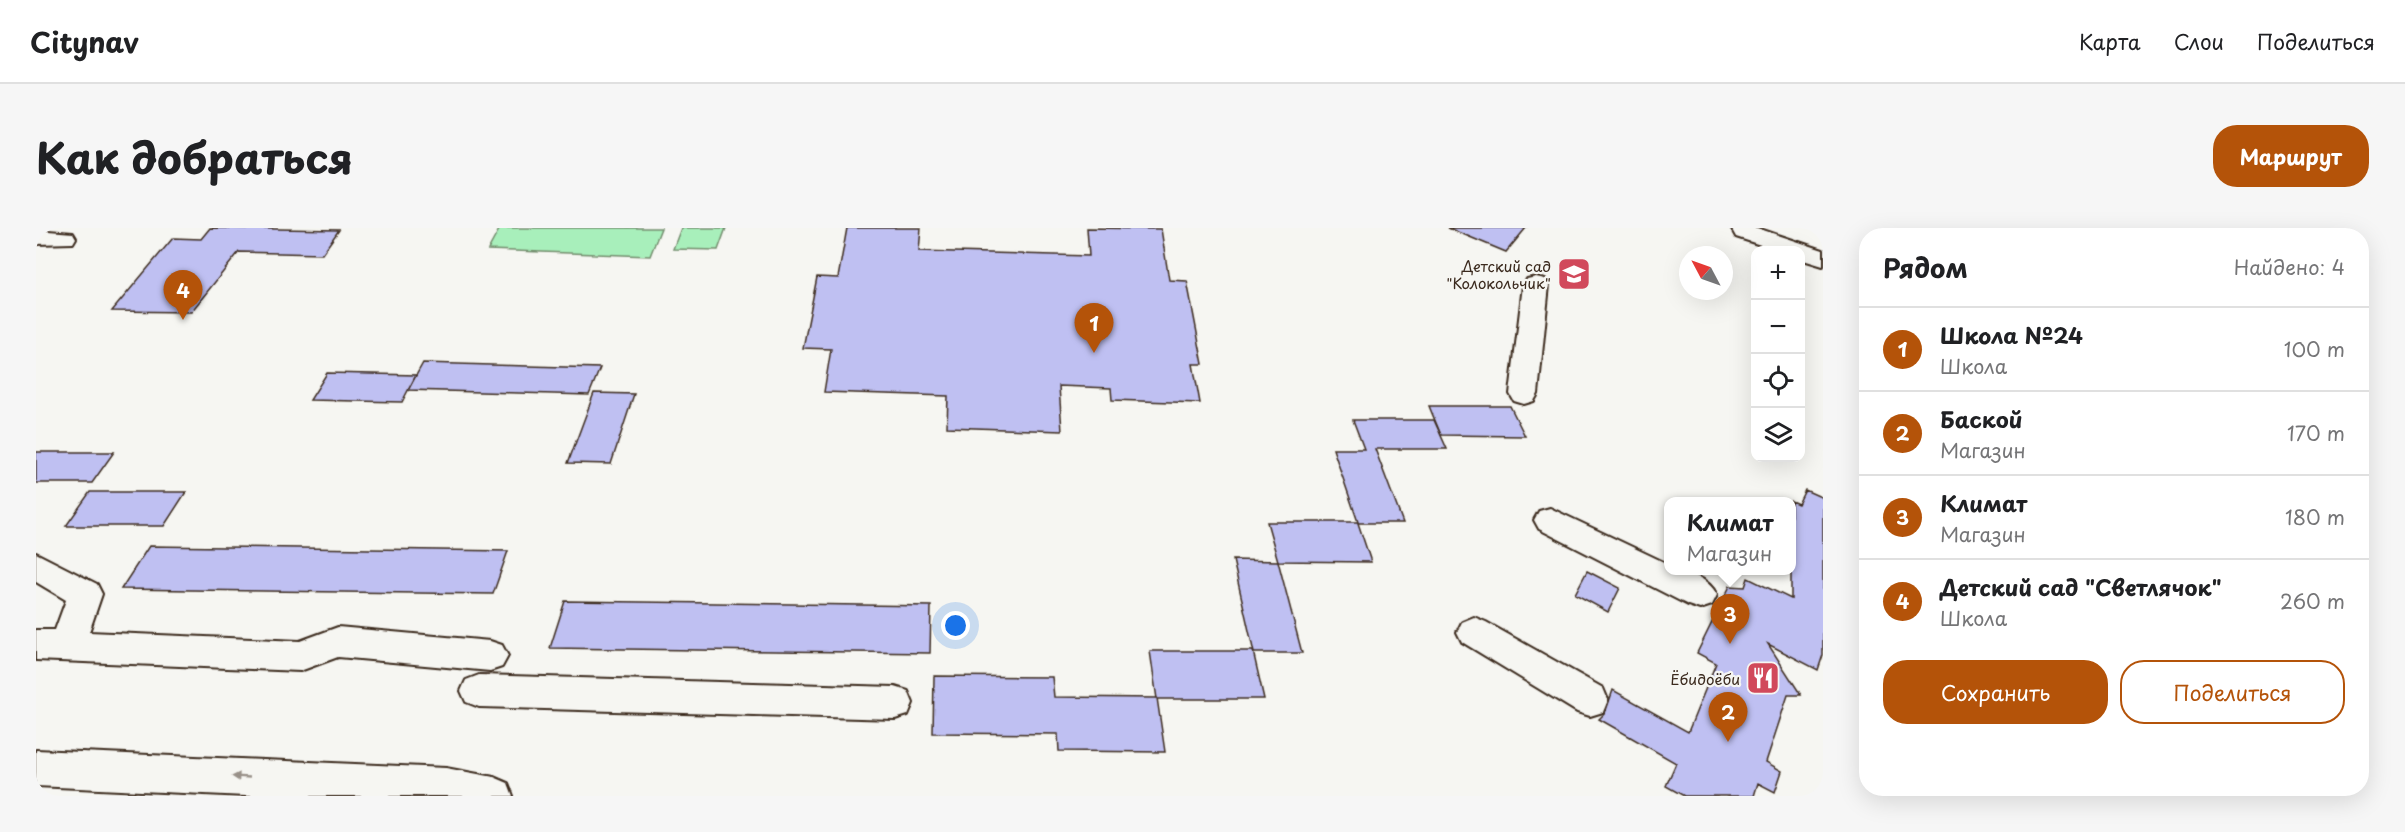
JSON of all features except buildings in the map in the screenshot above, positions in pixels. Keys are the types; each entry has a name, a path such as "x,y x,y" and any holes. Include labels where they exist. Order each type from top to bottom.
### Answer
{"street":[{"path":"1743,228 1746,232 1823,258"},
{"path":"36,237 64,238"},
{"path":"1524,394 1536,285"},
{"path":"1550,520 1700,595"},
{"path":"36,566 85,594 51,645"},
{"path":"1474,632 1590,700"},
{"path":"51,645 300,656 338,642 490,656"},
{"path":"479,691 895,703"},
{"path":"36,768 446,787 494,796"},
{"path":"36,790 192,796"}],"green space":[{"path":"500,228 661,228 650,256 488,250"},
{"path":"681,228 726,228 718,250 673,249"}],"place":[{"name":"Детский сад \"Колокольчик\"","path":"1574,274"},
{"name":"Детский сад \"Светлячок\"","path":"183,320"},
{"name":"Школа №24","path":"1094,353"},
{"name":"Климат","path":"1730,644"},
{"name":"Ёбидоёби","path":"1763,678"},
{"name":"Баской","path":"1728,742"}]}
